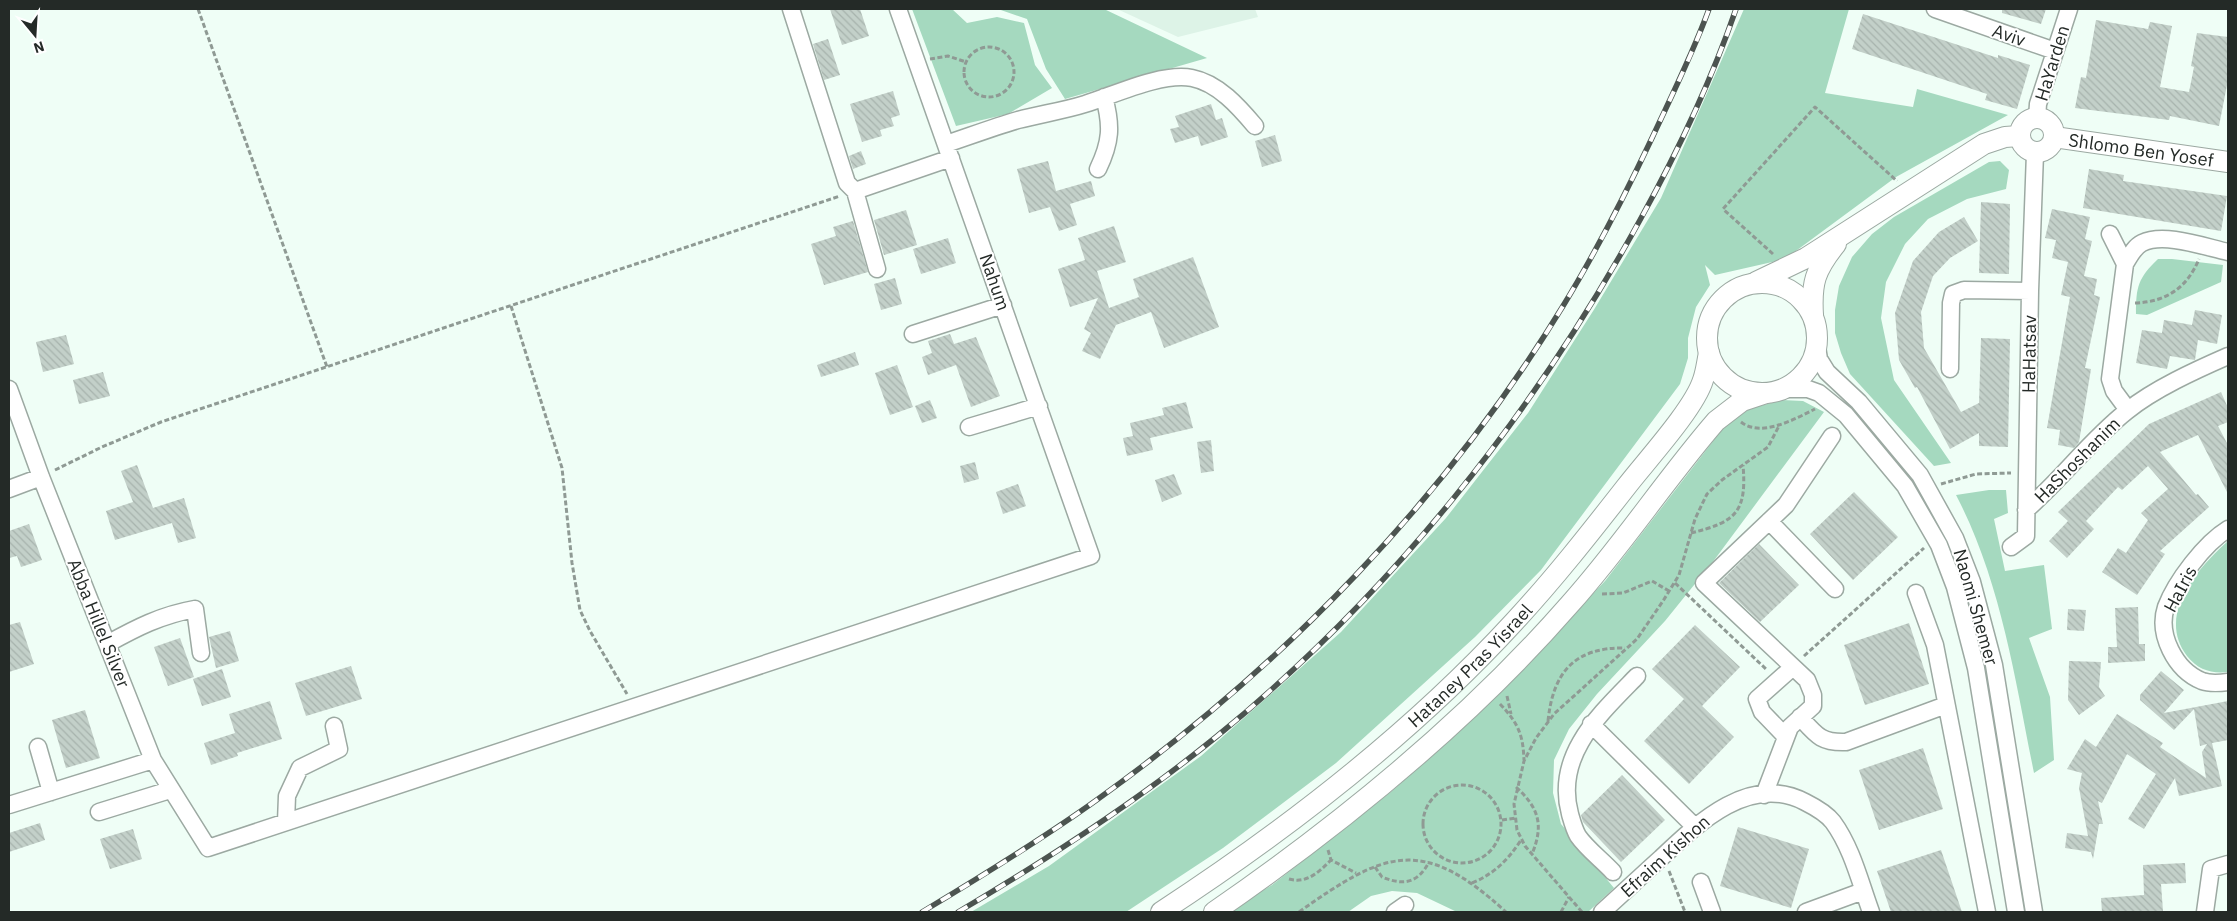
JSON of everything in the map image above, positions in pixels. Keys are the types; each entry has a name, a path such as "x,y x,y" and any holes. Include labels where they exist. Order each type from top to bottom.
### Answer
{"main road":[{"path":"2037,118 2049,123 2054,137 2048,149 2035,153 2024,147 2019,136 2023,124 2030,119 2037,118"},
{"path":"1864,220 1842,236 1818,270 1812,291 1813,315 1818,331 1817,347 1811,364 1800,378 1775,391 1744,390 1724,378 1715,367 1709,353 1707,337 1709,322 1716,307 1727,296 1740,287 1751,284 1806,258 1908,191 1984,144 2005,137 2019,136"},
{"name":"Shlomo Ben Yosef","path":"2054,137 2228,162"},
{"path":"1751,284 1774,284 1791,290 1804,301 1813,315"},
{"name":"Hataney Pras Yisrael","path":"1161,912 1213,877 1323,795 1436,699 1513,624 1549,584 1679,419 1703,381 1709,353"},
{"name":"Hataney Pras Yisrael","path":"1214,912 1323,832 1401,769 1479,699 1534,644 1585,586 1702,438 1742,401 1775,391"}],"street":[{"path":"791,9 848,183 854,192 877,269"},
{"name":"Nahum","path":"636,707 1091,556 898,9"},
{"name":"Aviv","path":"1935,9 2055,50"},
{"name":"HaYarden","path":"2037,118 2038,104 2068,9"},
{"path":"854,192 1018,120 1172,78 1192,78 1212,87 1234,102 1255,126"},
{"path":"1098,169 1108,149 1110,127 1104,97"},
{"name":"HaHatsav","path":"2010,547 2026,536 2030,291 2035,153"},
{"path":"2110,234 2126,264"},
{"path":"2126,264 2132,252 2141,243 2154,239 2169,240 2228,252"},
{"name":"HaShoshanim","path":"2126,264 2110,379 2114,391 2128,410"},
{"path":"1950,369 1951,303 1953,294 1964,290 2030,291"},
{"path":"913,334 1002,305"},
{"name":"Naomi Shemer","path":"1817,347 1819,359 1827,372 1859,402 1920,475 1955,538 1972,582 1984,623 2006,730 2034,912"},
{"name":"HaShoshanim","path":"2026,510 2046,493 2128,410 2170,385 2228,356"},
{"name":"Abba Hillel Silver","path":"9,389 41,477 153,760 170,790 208,848 286,822"},
{"name":"Naomi Shemer","path":"1775,391 1808,389 1831,401 1846,415 1905,486 1935,538 1955,587 1975,660 2016,912"},
{"path":"969,427 1038,406"},
{"path":"1764,795 1790,727 1813,706 1813,695 1807,680 1704,582 1786,505 1832,436"},
{"path":"9,489 41,477"},
{"path":"1769,521 1835,589"},
{"name":"HaIris","path":"2228,529 2198,556 2180,582 2166,608 2164,622 2166,639 2174,656 2185,671 2202,681 2217,684 2228,682"},
{"path":"1916,593 1934,645 1987,912"},
{"path":"107,644 145,623 171,613 195,609 201,653"},
{"path":"1786,737 1762,712 1757,699 1793,667"},
{"path":"1613,872 1578,836 1567,804 1567,781 1574,753 1592,724 1637,676"},
{"path":"1800,717 1819,738 1831,743 1846,742 1946,705"},
{"path":"334,726 338,748 300,768 287,796 286,822 636,707"},
{"path":"1592,724 1695,826"},
{"path":"38,747 51,792"},
{"path":"9,805 153,760"},
{"path":"98,812 170,790"},
{"name":"Efraim Kishon","path":"1602,912 1695,826 1728,804 1764,795 1786,794 1819,810 1832,820 1846,845 1871,912"},
{"path":"2205,912 2212,869 2228,864"},
{"path":"1701,882 1712,912"},
{"path":"1806,912 1863,891"}],"path":[{"path":"198,9 327,367"},
{"path":"980,49 998,49 1011,60 1013,68 1010,84 998,95 989,97 975,93 965,79 966,62 973,53 980,49"},
{"path":"917,63 948,56 966,62"},
{"path":"1788,267 1723,209 1815,108 1908,191"},
{"path":"41,477 102,446 161,422 854,192"},
{"path":"2120,303 2146,302 2161,299 2182,288 2194,272 2204,247"},
{"path":"511,306 562,468 572,563 580,610 615,675 636,707"},
{"path":"1729,411 1744,424 1759,428 1780,424 1831,401"},
{"path":"1582,912 1532,854 1517,830 1514,804 1516,787 1524,761 1548,722 1572,697 1637,639 1679,575 1691,533 1707,494 1743,464 1768,447 1780,424"},
{"path":"1691,533 1709,529 1732,516 1743,500 1745,486 1743,464"},
{"path":"1928,490 1944,483 1976,474 2027,472"},
{"path":"1793,667 1935,538"},
{"path":"1585,586 1601,594 1611,595 1623,593 1652,581 1669,591"},
{"path":"1674,583 1778,680"},
{"path":"1548,722 1551,698 1559,679 1571,663 1584,654 1597,650 1626,648"},
{"path":"1479,699 1488,699 1500,704 1512,717 1523,737 1524,761"},
{"path":"1461,785 1474,787 1487,793 1498,806 1502,820 1501,833 1496,846 1486,856 1472,863 1458,864 1445,860 1434,852 1426,841 1423,829 1424,816 1429,803 1438,793 1447,788 1461,785"},
{"path":"1516,787 1531,802 1538,823 1539,838 1532,854"},
{"path":"1502,820 1516,818"},
{"path":"1323,832 1331,860 1356,874"},
{"path":"1472,883 1487,877 1501,866 1522,839"},
{"path":"1664,855 1685,912"},
{"path":"1298,912 1356,874 1406,859 1429,862 1472,883 1506,912"},
{"path":"1267,874 1297,881 1315,875 1331,860"},
{"path":"1443,868 1445,860"},
{"path":"1375,867 1382,877 1404,882 1414,880 1423,873 1429,862"},
{"path":"1561,912 1569,897"}],"shaded area":[{"path":"1117,9 1255,9 1258,17 1178,37"}],"green space":[{"path":"912,9 952,9 967,23 997,17 1024,23 1035,65 1052,88 1008,114 956,126"},
{"path":"998,9 1104,9 1207,58 1065,99 1046,69 1027,19"},
{"path":"1744,9 1849,9 1825,93 1913,107 1917,89 2008,115 1896,177 1785,259 1715,275 1705,265 1710,285 1696,307 1688,338 1688,358 1680,384 1541,570 1475,637 1336,763 1223,848 1126,912 971,912 1049,866 1201,756 1341,632 1446,518 1528,413 1595,308 1661,198"},
{"path":"2000,161 2009,170 2006,189 1967,199 1928,219 1905,244 1886,282 1881,318 1894,380 1951,463 1934,466 1850,374 1835,333 1835,310 1839,286 1852,257 1872,234 1894,217 1989,162"},
{"path":"2158,259 2223,265 2221,282 2147,315 2136,314 2138,290 2142,278"},
{"path":"1782,400 1803,401 1824,412 1715,559 1665,621 1597,694 1569,729 1554,760 1553,793 1561,824 1614,888 1588,912 1457,912 1417,893 1392,891 1371,896 1348,912 1227,912 1272,885 1392,791 1479,713 1605,581 1724,427 1749,409"},
{"path":"1989,490 2006,490 2008,513 1994,519 2005,571 2044,565 2052,629 2029,638 2050,697 2054,760 2034,773 2005,631 1984,562 1956,495"},
{"path":"2228,541 2228,672 2216,672 2201,668 2191,661 2179,640 2176,625 2178,609 2193,579"}],"building":[{"path":"830,9 860,9 869,36 842,45"},
{"path":"2002,9 2046,9 2041,24 2002,13"},
{"path":"1863,14 1998,58 1998,55 2030,65 2017,109 1985,100 1987,94 1852,49"},
{"path":"2096,20 2148,29 2150,22 2172,26 2160,87 2189,92 2194,67 2191,66 2197,33 2228,37 2228,80 2219,126 2170,116 2169,120 2075,108 2081,77 2086,78"},
{"path":"828,39 840,75 824,80 813,44"},
{"path":"893,91 900,115 891,118 894,126 880,130 882,136 862,142 850,104"},
{"path":"1211,104 1216,120 1222,118 1228,137 1201,146 1198,136 1175,143 1170,129 1179,127 1175,116"},
{"path":"1275,135 1282,161 1262,167 1255,141"},
{"path":"861,151 866,164 853,169 849,156"},
{"path":"1048,161 1056,191 1091,181 1095,196 1070,204 1077,225 1059,231 1050,207 1029,213 1017,169"},
{"path":"2089,169 2124,175 2123,181 2227,196 2221,231 2083,208"},
{"path":"1981,202 2010,204 2009,274 1979,273"},
{"path":"2052,209 2090,217 2085,239 2092,241 2084,276 2097,279 2094,295 2100,297 2085,368 2091,369 2079,442 2074,448 2058,445 2060,430 2047,428 2070,297 2061,295 2068,262 2052,258 2056,240 2045,238"},
{"path":"906,210 917,245 884,255 874,220"},
{"path":"1964,217 1978,241 1950,258 1933,276 1921,312 1924,348 1961,412 1979,403 1981,338 2010,339 2008,447 1979,446 1979,433 1950,449 1917,387 1915,388 1899,360 1895,313 1913,261 1939,232"},
{"path":"853,221 868,272 824,285 811,244 836,236 833,227"},
{"path":"1114,226 1126,262 1097,271 1109,308 1139,297 1133,279 1193,257 1219,327 1164,348 1151,312 1116,325 1100,359 1082,351 1091,333 1084,329 1098,298 1070,307 1058,269 1085,260 1078,238"},
{"path":"948,238 956,263 921,274 913,249"},
{"path":"895,278 902,304 881,310 874,284"},
{"path":"2195,310 2222,315 2217,344 2198,340 2195,360 2170,356 2167,369 2136,363 2142,330 2162,333 2164,320 2192,325"},
{"path":"950,334 954,344 976,337 1000,396 971,407 956,365 928,375 922,357 932,353 928,341"},
{"path":"66,335 74,364 43,372 36,342"},
{"path":"855,352 859,365 821,377 817,365"},
{"path":"897,365 913,407 890,415 875,373"},
{"path":"103,372 110,396 79,404 73,380"},
{"path":"2221,392 2228,408 2228,422 2218,426 2228,445 2228,494 2198,435 2160,452 2196,495 2198,494 2209,507 2160,551 2165,554 2137,595 2102,572 2118,548 2126,553 2148,520 2141,513 2168,489 2148,466 2122,490 2118,487 2086,521 2094,529 2067,558 2049,541 2068,521 2058,512 2149,424"},
{"path":"930,400 937,418 922,423 915,406"},
{"path":"1186,402 1193,428 1150,438 1153,450 1127,456 1123,438 1133,436 1130,423 1164,415 1162,408"},
{"path":"1211,440 1214,471 1201,473 1197,442"},
{"path":"975,462 979,479 964,483 960,466"},
{"path":"137,465 153,508 184,498 196,538 178,543 172,523 115,540 106,511 133,502 121,471"},
{"path":"1174,474 1182,494 1162,502 1155,480"},
{"path":"1018,484 1026,506 1003,514 996,492"},
{"path":"1854,492 1898,537 1853,580 1810,534"},
{"path":"29,524 42,560 21,567 17,556 9,558 9,531"},
{"path":"1759,544 1799,585 1760,622 1719,583"},
{"path":"2138,607 2139,644 2145,644 2145,661 2108,663 2108,647 2117,647 2115,608"},
{"path":"2068,609 2086,610 2084,631 2067,630"},
{"path":"20,622 34,664 9,672 9,625"},
{"path":"1909,623 1929,684 1865,705 1844,645"},
{"path":"1695,625 1740,667 1702,706 1734,737 1689,784 1644,741 1684,699 1652,669"},
{"path":"230,631 239,661 216,668 209,637"},
{"path":"180,638 194,677 168,686 154,647"},
{"path":"2069,661 2101,662 2099,687 2105,696 2079,715 2068,700"},
{"path":"351,666 362,699 306,716 295,683"},
{"path":"222,669 231,697 202,706 193,679"},
{"path":"2161,671 2184,690 2164,713 2228,701 2228,740 2212,743 2222,786 2179,796 2175,778 2144,829 2128,819 2156,774 2127,754 2102,803 2098,801 2103,824 2099,824 2093,859 2091,852 2065,848 2067,833 2088,836 2079,788 2082,773 2067,769 2085,739 2096,747 2117,714 2163,743 2160,747 2206,778 2202,752 2207,744 2200,746 2194,709 2174,730 2140,700 2140,695"},
{"path":"270,701 282,739 237,753 238,756 211,765 204,743 235,733 229,714"},
{"path":"85,710 100,758 66,768 52,720"},
{"path":"1923,748 1943,809 1879,830 1859,770"},
{"path":"1622,775 1665,820 1621,862 1583,822 1581,815"},
{"path":"40,823 45,840 9,852 9,833"},
{"path":"1738,827 1809,849 1791,908 1720,886"},
{"path":"133,829 142,859 110,869 100,839"},
{"path":"1941,850 1962,912 1891,912 1877,871"},
{"path":"2185,863 2186,883 2161,884 2163,911 2102,912 2101,898 2144,895 2143,865"}],"railway":[{"path":"922,912 1055,829 1166,748 1232,694 1295,636 1355,576 1413,512 1466,446 1517,377 1575,286 1610,223 1642,159 1689,58 1709,9"},
{"path":"958,912 1025,872 1123,807 1216,737 1280,682 1340,624 1398,563 1453,499 1504,433 1553,364 1598,293 1640,220 1680,143 1716,63 1736,9"}]}
